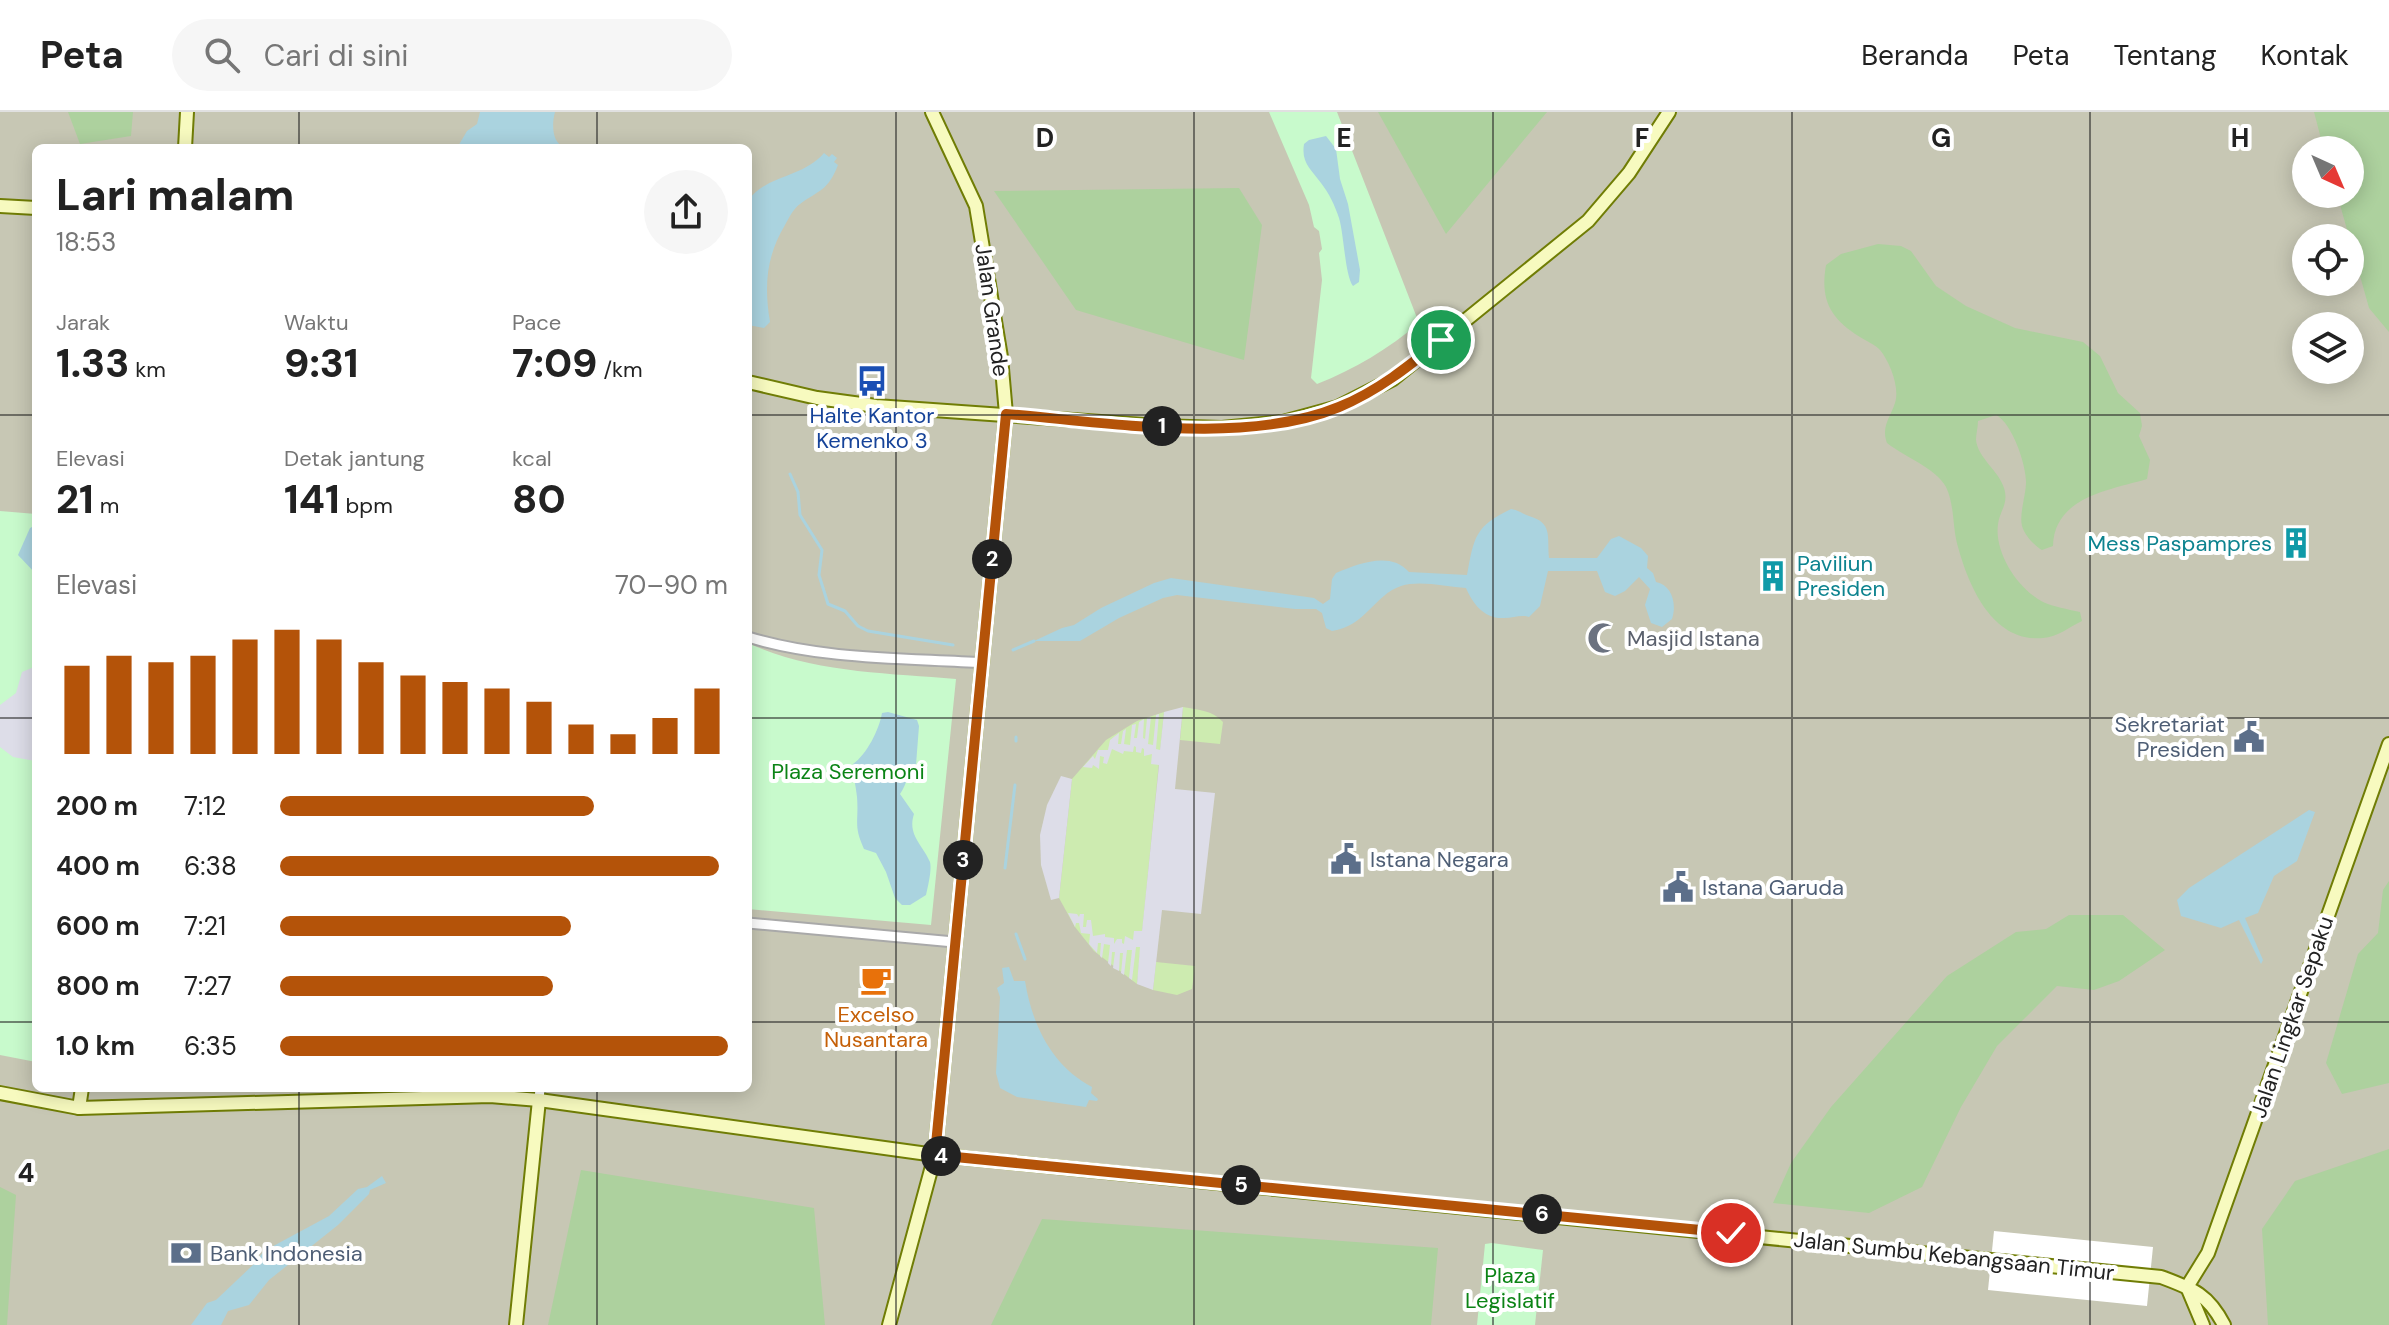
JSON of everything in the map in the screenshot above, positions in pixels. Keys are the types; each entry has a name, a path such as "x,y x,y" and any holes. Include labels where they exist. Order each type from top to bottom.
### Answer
{"street":[{"path":"185,144 187,112"},
{"name":"Jalan Grande","path":"889,1325 935,1155 1006,414 1001,357 976,206 932,112"},
{"path":"752,383 817,398 876,406 1158,426 1222,428 1283,422 1338,407 1393,379 1588,221 1629,173 1669,112"},
{"path":"0,206 32,208"},
{"path":"752,638 784,646 847,654 983,663"},
{"name":"Jalan Lingkar Sepaku","path":"2187,1287 2208,1253 2389,744"},
{"path":"752,923 954,942"},
{"path":"79,1108 81,1092"},
{"name":"Jalan Sumbu Kebangsaan Timur","path":"0,1093 79,1108 491,1092 540,1094 935,1155 1990,1258 2161,1277 2187,1287"},
{"path":"516,1325 540,1094"},
{"path":"2187,1287 2203,1325"},
{"path":"2187,1287 2213,1304 2224,1325"}],"shaded area":[{"path":"0,112 2389,112 2389,1325 0,1325"},
{"path":"32,668 32,760 13,757 0,747 0,705 16,693 22,672"},
{"path":"1183,707 1175,789 1215,793 1201,914 1162,910 1153,990 1137,984 1140,947 1136,947 1132,980 1129,978 1132,950 1127,950 1124,975 1121,973 1123,953 1120,953 1119,971 1113,968 1115,952 1112,952 1111,966 1108,963 1110,945 1104,944 1102,958 1101,943 1098,943 1097,953 1089,944 1090,934 1081,933 1079,923 1075,927 1068,913 1079,917 1084,914 1083,927 1086,927 1087,920 1091,920 1093,936 1105,934 1105,937 1114,938 1114,944 1117,939 1122,939 1124,944 1125,936 1133,940 1134,931 1142,931 1159,765 1151,764 1152,754 1144,756 1144,749 1141,753 1136,752 1134,746 1133,752 1124,751 1123,754 1112,749 1107,764 1100,756 1099,769 1093,765 1092,768 1083,767 1093,756 1095,759 1098,750 1108,750 1110,740 1119,733 1118,744 1121,744 1126,729 1124,744 1130,745 1132,725 1136,724 1134,738 1137,738 1139,722 1144,719 1145,739 1147,718 1151,717 1148,744 1153,745 1156,715 1159,714 1156,749 1160,750 1164,712"},
{"path":"1061,776 1072,779 1059,898 1051,900 1041,865 1040,835 1047,805"}],"green space":[{"path":"68,112 133,112 131,136 80,144"},
{"path":"1269,112 1337,112 1419,323 1371,358 1317,384 1311,378 1322,280 1319,231 1314,227 1309,205"},
{"path":"1378,112 1547,112 1446,234"},
{"path":"2314,112 2389,112 2389,332 2369,308 2364,290 2364,224 2345,224 2341,208 2364,208 2364,136 2320,136"},
{"path":"1239,188 1262,225 1244,360 1076,310 994,191"},
{"path":"1878,244 1901,246 1911,251 1936,286 1966,306 2015,328 2083,342 2100,356 2118,393 2140,413 2142,426 2139,436 2150,460 2147,479 2101,492 2073,506 2056,530 2053,546 2042,550 2030,540 2022,526 2025,474 2013,435 1996,415 1978,421 1978,447 2001,482 2005,494 1998,524 2004,558 2017,579 2034,596 2056,607 2080,612 2082,621 2059,634 2043,638 2025,637 2010,632 1997,622 1969,579 1956,539 1946,487 1927,468 1887,443 1886,427 1896,397 1890,368 1878,348 1850,330 1834,315 1825,288 1826,265 1841,254"},
{"path":"0,511 32,514 32,1061 0,1055"},
{"name":"Plaza Seremoni","path":"752,645 824,666 956,679 931,925 752,909"},
{"path":"1183,707 1210,713 1223,722 1220,744 1180,740"},
{"path":"1164,712 1137,984 1094,951 1075,927 1059,898 1072,779 1106,740 1137,721"},
{"path":"2389,881 2389,1083 2342,1094 2326,1063 2358,954 2378,933 2383,890"},
{"path":"2069,915 2123,915 2165,950 2119,981 2094,990 2057,986 1997,1046 1961,1107 1922,1187 1869,1213 1773,1203 1791,1163 1831,1107 1947,976 2016,932 2046,929"},
{"path":"1156,962 1195,966 1192,989 1177,995 1153,990"},
{"path":"2389,1149 2389,1325 2268,1325 2262,1229 2295,1181"},
{"path":"581,1170 814,1208 825,1325 548,1325"},
{"path":"0,1187 16,1195 7,1325 0,1325"},
{"path":"1042,1219 1438,1248 1431,1325 991,1325"},
{"name":"Plaza Legislatif","path":"1485,1244 1543,1250 1535,1325 1477,1325"}],"water":[{"path":"480,112 555,112 554,132 559,144 459,144 467,131 477,124"},
{"path":"1326,136 1336,149 1360,270 1359,282 1353,286 1337,213 1304,156 1304,144"},
{"path":"824,153 829,157 832,154 837,158 834,162 838,165 831,180 795,208 785,225 770,260 767,296 770,322 764,328 752,326 752,196 764,186 815,161"},
{"path":"1511,509 1542,522 1548,537 1549,558 1597,558 1611,539 1619,536 1641,548 1648,556 1647,568 1656,582 1666,587 1672,596 1672,619 1662,627 1651,623 1645,605 1650,589 1639,577 1615,596 1605,592 1597,571 1548,571 1540,606 1529,617 1497,618 1476,605 1466,588 1425,584 1408,584 1392,590 1362,617 1332,631 1326,628 1322,613 1316,609 1177,595 1119,618 1080,641 1034,641 1074,625 1101,608 1154,583 1171,578 1314,598 1323,604 1330,599 1332,579 1336,573 1364,563 1384,560 1409,572 1467,575 1478,534 1490,521"},
{"path":"32,527 32,570 18,555"},
{"path":"882,713 917,720 919,726 916,765 900,794 914,814 914,834 930,862 930,869 926,895 910,905 902,905 895,898 876,853 864,849 857,829 853,764 872,741"},
{"path":"2309,810 2315,812 2297,861 2274,876 2258,913 2245,918 2263,960 2261,964 2239,920 2221,928 2181,916 2177,900 2189,888"},
{"path":"1009,967 1014,981 1025,981 1033,1013 1046,1043 1066,1068 1092,1087 1091,1093 1097,1101 1089,1100 1086,1107 1017,1097 1000,1088 996,1073 1000,997 997,988 1004,983 1002,968"},
{"path":"382,1176 386,1183 370,1190 338,1225 269,1280 249,1305 228,1311 221,1325 191,1325 207,1303 216,1300 264,1251 329,1216 358,1189 367,1187"}],"pier":[{"path":"1994,1231 2153,1247 2147,1306 1988,1290"}],"waterway":[{"path":"790,474 798,492 800,515 822,550 819,575 828,604 845,611 858,626 868,631 953,645"},
{"path":"1013,650 1034,641"},
{"path":"1005,868 1015,785"},
{"path":"1016,934 1025,959"}],"place":[{"name":"Halte Kantor Kemenko 3","path":"872,381"},
{"name":"Mess Paspampres","path":"2296,543"},
{"name":"Paviliun Presiden","path":"1773,576"},
{"name":"Masjid Istana","path":"1603,638"},
{"name":"Sekretariat Presiden","path":"2249,737"},
{"name":"Istana Negara","path":"1346,859"},
{"name":"Istana Garuda","path":"1678,887"},
{"name":"Excelso Nusantara","path":"876,980"},
{"name":"Bank Indonesia","path":"186,1253"}],"route":[{"path":"1441,340 1393,379 1338,407 1283,422 1222,428 1006,414 935,1155 1731,1233"}]}
